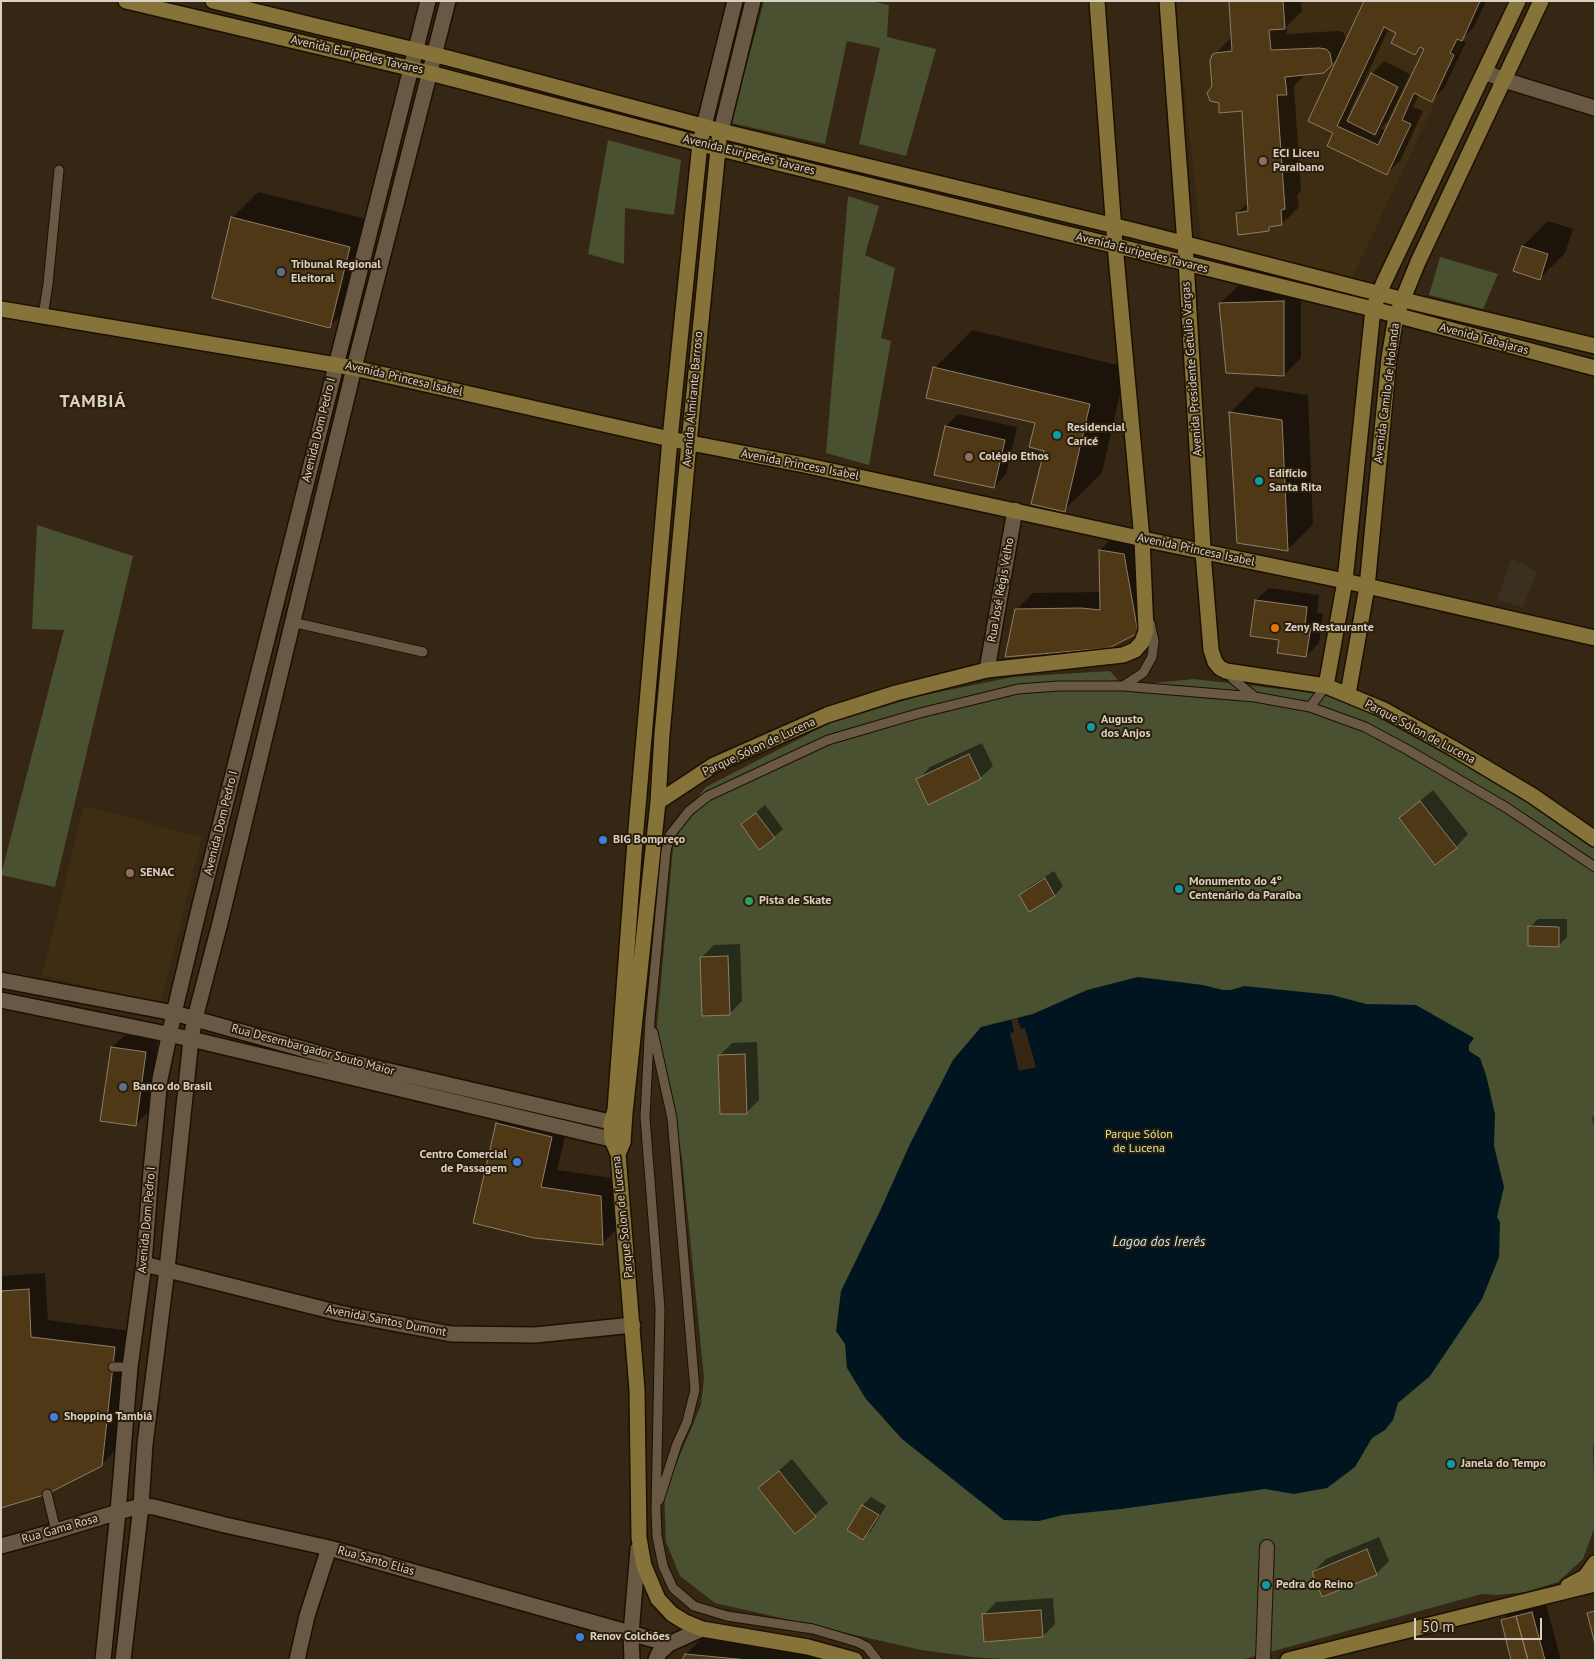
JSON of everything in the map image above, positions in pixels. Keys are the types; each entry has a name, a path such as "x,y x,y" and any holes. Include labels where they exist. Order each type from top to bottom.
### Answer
{"main road":[{"name":"Avenida Eurípedes Tavares","path":"126,1 412,68 717,148 1373,309"},
{"name":"Avenida Eurípedes Tavares","path":"213,1 434,54 721,131 1114,226 1379,293"},
{"name":"Avenida Dom Pedro I","path":"103,1660 130,1366 144,1264 160,1079 174,1014 428,1"},
{"name":"Avenida Dom Pedro I","path":"123,1660 141,1506 145,1444 167,1269 191,1039 195,1018 220,923 354,368 448,1"},
{"name":"Avenida Almirante Barroso","path":"636,841 670,439 700,143 735,1"},
{"name":"Avenida Almirante Barroso","path":"658,802 662,734 717,148 753,1"},
{"path":"1097,1 1115,245 1142,539 1145,603"},
{"name":"Avenida Presidente Getúlio Vargas","path":"1167,1 1185,244 1203,552 1211,650 1215,662 1220,668 1226,670"},
{"name":"Avenida Camilo de Holanda","path":"1326,686 1345,581 1373,309 1518,1"},
{"name":"Avenida Camilo de Holanda","path":"1348,694 1367,587 1389,358 1396,316 1402,299 1541,1"},
{"path":"1485,72 1504,80 1595,108"},
{"name":"Avenida Tabajaras","path":"1379,293 1595,346"},
{"name":"Avenida Princesa Isabel","path":"1,309 336,364 670,439 804,464 1142,539 1345,581 1595,638"},
{"name":"Avenida Tabajaras","path":"1373,309 1595,368"},
{"name":"Rua José Régis Velho","path":"987,670 1015,510"},
{"name":"Parque Sólon de Lucena","path":"658,802 714,766 828,715 896,693 987,670 1038,663 1106,658 1129,653 1135,650 1142,642 1146,630 1145,603"},
{"name":"Parque Sólon de Lucena","path":"1226,670 1326,686 1384,710 1533,796 1595,839"},
{"path":"618,1145 618,1124 658,802"},
{"path":"618,1124 615,1110 636,841 653,844"},
{"name":"Rua Desembargador Souto Maior","path":"1,980 195,1018 344,1068 502,1114 618,1145"},
{"name":"Rua Desembargador Souto Maior","path":"1,1000 170,1035 506,1099 618,1124"},
{"path":"502,1114 506,1099"},
{"name":"Parque Solon de Lucena","path":"618,1145 637,1390 639,1538 631,1634 632,1660"},
{"name":"Avenida Santos Dumont","path":"144,1264 339,1313 451,1334 535,1335 633,1325"},
{"name":"Rua Santo Elias","path":"118,1512 141,1506 154,1506 224,1525 329,1548 631,1634"},
{"name":"Rua Gama Rosa","path":"1,1546 118,1512"},
{"path":"639,1538 644,1566 658,1599 672,1614 686,1622 702,1629 808,1647 855,1660"},
{"path":"297,1660 307,1616 329,1548"},
{"path":"1554,1594 1584,1577 1595,1563"},
{"path":"1288,1660 1595,1584"},
{"path":"656,1660 659,1653 669,1644 702,1629"},
{"path":"631,1634 669,1644"}],"street":[{"path":"1263,1660 1267,1547"}],"lane":[{"path":"43,316 60,170"},
{"path":"1123,686 1143,673 1152,657 1154,641 1145,603"},
{"path":"292,622 423,652"},
{"path":"1226,670 1234,680 1256,698"},
{"path":"876,1660 867,1647 857,1642 814,1629 727,1616 694,1606 673,1588 663,1566 656,1510 660,1309 645,1117 650,1019 666,851 670,835 678,823 689,811 708,796 828,740 920,713 1018,689 1058,686 1123,686 1256,698 1310,707 1365,727 1507,808 1595,867"},
{"path":"1310,707 1326,686"},
{"path":"650,1019 672,1118 694,1390 687,1422 677,1444 656,1510"},
{"path":"114,1367 130,1366"},
{"path":"47,1494 56,1531"}],"shaded area":[{"path":"1175,1 1483,1 1352,278 1201,240"},
{"path":"1512,558 1537,572 1523,607 1497,600"},
{"name":"SENAC","path":"84,806 202,837 160,1005 42,975"}],"green space":[{"path":"764,1 870,1 889,5 887,37 936,49 906,156 859,144 880,48 847,41 825,144 731,123"},
{"path":"608,140 681,160 674,215 625,208 624,264 588,254"},
{"path":"848,196 879,206 865,255 895,268 881,338 891,341 869,465 826,453"},
{"path":"1440,257 1498,274 1483,309 1429,295"},
{"path":"37,525 133,556 55,887 1,875 64,630 32,629"},
{"name":"Parque Sólon de Lucena","path":"1110,671 1123,686 1194,679 1340,696 1405,726 1565,821 1595,844 1595,1428 1593,1450 1595,1526 1583,1559 1558,1582 1526,1592 1497,1595 1482,1594 1241,1660 1014,1660 921,1650 715,1603 680,1576 666,1542 664,1493 701,1405 704,1378 682,1158 655,1048 675,825 706,787 828,724 919,696 1013,677"}],"water":[{"name":"Lagoa dos Irerês","path":"1138,977 1203,985 1223,990 1244,986 1332,995 1366,1004 1416,1005 1474,1038 1469,1045 1469,1051 1480,1058 1486,1075 1495,1114 1494,1146 1504,1187 1497,1217 1500,1222 1499,1257 1482,1299 1430,1376 1398,1403 1393,1420 1385,1430 1372,1438 1355,1467 1327,1488 1294,1494 1265,1489 1063,1515 1039,1521 1004,1520 902,1439 866,1399 847,1368 845,1344 836,1331 841,1291 910,1144 953,1060 981,1027 1033,1014 1087,990"}],"pier":[{"path":"1017,1018 1021,1029 1025,1028 1036,1067 1019,1071 1010,1033 1014,1032 1011,1019"}],"building":[{"name":"ECI Liceu Paraibano","path":"1229,1 1283,1 1285,29 1269,30 1271,50 1326,49 1330,53 1332,65 1324,73 1285,77 1287,95 1277,95 1285,209 1281,210 1282,225 1269,227 1269,231 1238,235 1236,213 1248,211 1242,111 1219,113 1219,103 1210,101 1207,93 1212,86 1210,61 1212,55 1232,51"},
{"path":"1364,1 1480,1 1462,41 1457,39 1450,53 1454,55 1432,102 1414,93 1402,120 1411,124 1387,175 1327,146 1333,133 1308,121","holes":["1384,27 1396,33 1391,43 1415,55 1420,47 1424,49 1378,145 1337,126"]},
{"path":"1371,73 1398,87 1375,135 1347,121"},
{"name":"Tribunal Regional Eleitoral","path":"231,217 350,247 330,328 212,298"},
{"path":"1522,246 1548,254 1540,280 1513,271"},
{"path":"1284,301 1284,376 1226,373 1219,303"},
{"name":"Residencial Caricé","path":"933,367 1090,404 1065,512 1031,504 1044,451 1029,447 1035,423 926,398"},
{"name":"Edifício Santa Rita","path":"1229,412 1282,420 1288,551 1237,543"},
{"name":"Colégio Ethos","path":"945,426 1005,440 994,488 934,475"},
{"path":"1099,550 1124,554 1138,633 1109,648 1005,657 1015,609 1081,608 1100,610"},
{"path":"1255,600 1307,607 1305,626 1311,627 1306,657 1277,653 1279,640 1250,636"},
{"path":"969,754 981,779 928,805 916,779"},
{"path":"1420,801 1457,848 1435,865 1399,818"},
{"path":"756,813 775,838 759,850 741,824"},
{"path":"1045,878 1055,896 1029,912 1019,895"},
{"path":"1528,926 1559,927 1559,947 1528,946"},
{"path":"728,956 730,1015 702,1016 700,957"},
{"name":"Banco do Brasil","path":"111,1047 146,1052 136,1126 100,1121"},
{"path":"745,1054 747,1114 720,1114 718,1055"},
{"name":"Centro Comercial de Passagem","path":"496,1123 552,1137 541,1187 601,1196 603,1245 534,1238 473,1223"},
{"name":"Shopping Tambiá","path":"29,1289 31,1337 115,1347 102,1466 47,1494 1,1508 1,1291"},
{"path":"779,1471 816,1517 795,1534 758,1488"},
{"path":"862,1505 879,1515 863,1540 847,1530"},
{"path":"1367,1549 1377,1575 1322,1597 1312,1572"},
{"path":"1041,1610 1043,1637 984,1642 982,1614"},
{"path":"1595,1611 1595,1644 1587,1613"},
{"path":"1532,1612 1545,1660 1528,1660 1516,1616"},
{"path":"1516,1616 1528,1660 1511,1660 1501,1620"},
{"path":"685,1654 748,1660 682,1660"}],"place":[{"name":"ECI Liceu Paraibano","path":"1263,161"},
{"name":"Tribunal Regional Eleitoral","path":"281,272"},
{"name":"Residencial Caricé","path":"1057,435"},
{"name":"Colégio Ethos","path":"969,457"},
{"name":"Edifício Santa Rita","path":"1259,481"},
{"name":"Zeny Restaurante","path":"1275,628"},
{"name":"Augusto dos Anjos","path":"1091,727"},
{"name":"BIG Bompreço","path":"603,840"},
{"name":"SENAC","path":"130,873"},
{"name":"Monumento do 4º Centenário da Paraíba","path":"1179,889"},
{"name":"Pista de Skate","path":"749,901"},
{"name":"Banco do Brasil","path":"123,1087"},
{"name":"Centro Comercial de Passagem","path":"517,1162"},
{"name":"Shopping Tambiá","path":"54,1417"},
{"name":"Janela do Tempo","path":"1451,1464"},
{"name":"Pedra do Reino","path":"1266,1585"},
{"name":"Renov Colchões","path":"580,1637"}],"district":[{"name":"TAMBIÁ","path":"93,402"}]}
